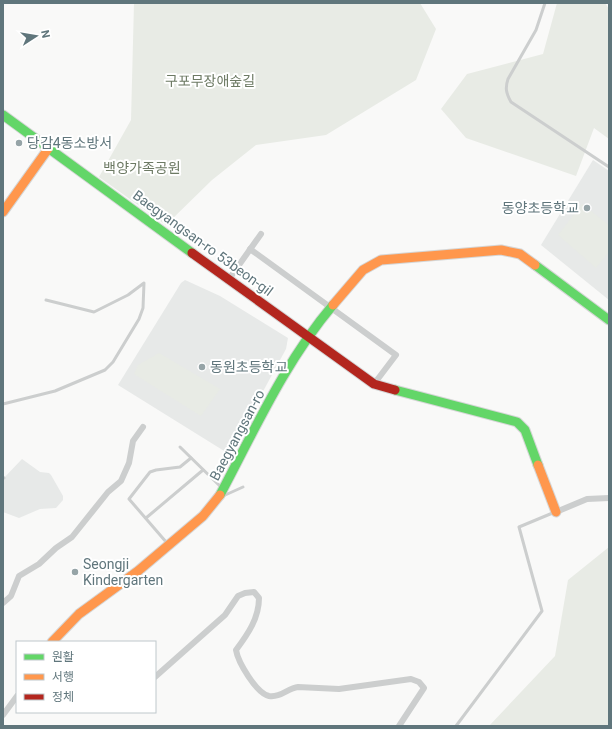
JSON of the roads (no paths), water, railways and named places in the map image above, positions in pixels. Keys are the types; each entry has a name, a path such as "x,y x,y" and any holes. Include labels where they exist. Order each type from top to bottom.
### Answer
{"street":[{"name":"Baegyangsan-ro 53beon-gil","path":"3,115 374,384"},
{"path":"3,212 48,149"},
{"path":"229,279 261,234"},
{"path":"250,249 396,355 374,384 517,422 525,430 556,512 587,498 609,498"},
{"name":"Baegyangsan-ro","path":"53,641 64,628 91,604 138,571 203,516 218,499 271,398 309,336 331,307 363,270 381,260 501,250 520,254 609,320"},
{"path":"4,603 11,596 19,576 39,564 56,548 72,537 108,492 121,481 129,463 133,440 143,427"},
{"path":"156,676 225,615 238,596 254,592 259,598 258,613 253,625 236,650 237,658 259,691 269,696 285,693 298,687 339,689 411,679 419,682 424,688 399,726"},
{"path":"3,716 16,697"}],"lane":[{"path":"545,3 536,30 508,79 505,87 507,95 511,102 609,168"},
{"path":"3,404 55,391 105,370 113,362 139,319 143,308 144,283 128,295 94,312 46,300"},
{"path":"180,447 224,490"},
{"path":"169,545 129,499 150,472 180,467 191,458"},
{"path":"146,518 203,470"},
{"path":"218,499 243,487"},
{"path":"456,726 542,611 519,527 556,512"}],"place":[{"name":"당감4동소방서","path":"19,143"},
{"name":"동양초등학교","path":"587,208"},
{"name":"동원초등학교","path":"202,367"},
{"name":"Seongji Kindergarten","path":"75,572"}],"park label":[{"name":"구포무장애숲길","path":"210,81"},
{"name":"백양가족공원","path":"142,168"}]}
